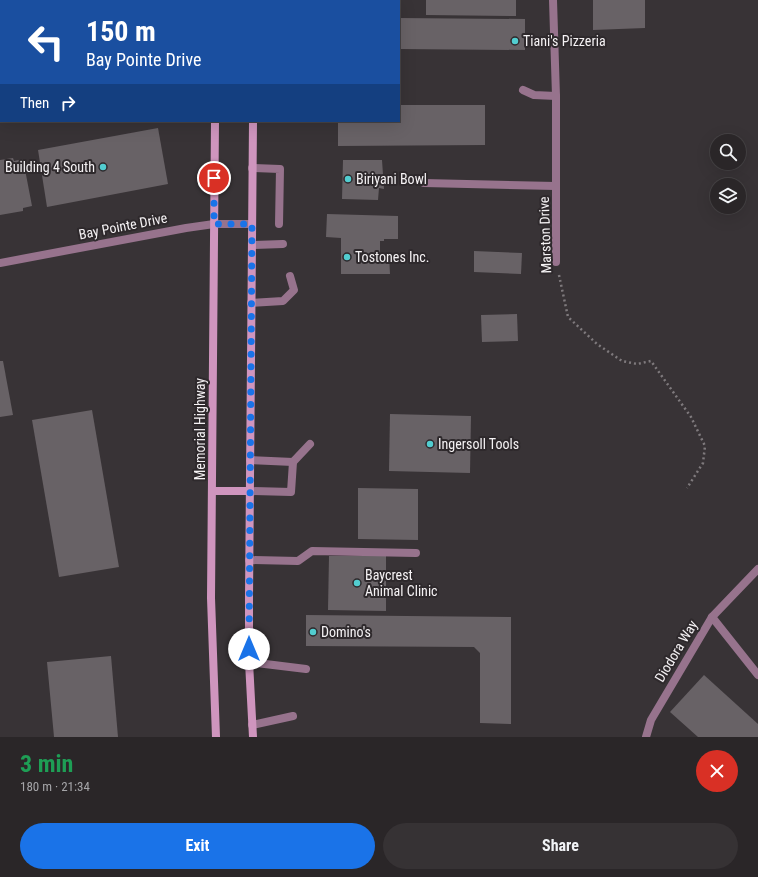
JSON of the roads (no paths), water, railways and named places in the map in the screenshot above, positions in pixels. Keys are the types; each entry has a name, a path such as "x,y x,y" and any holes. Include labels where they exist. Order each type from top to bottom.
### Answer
{"main road":[{"name":"Memorial Highway","path":"215,122 212,644 216,737"},
{"path":"253,122 249,662 253,737"},
{"path":"212,491 250,491"}],"street":[{"name":"Marston Drive","path":"553,0 556,96 556,262"},
{"path":"523,90 534,95 556,96"},
{"path":"252,168 280,169 279,224"},
{"path":"424,183 556,186"},
{"name":"Bay Pointe Drive","path":"0,263 186,228 214,224 252,224"},
{"path":"252,245 283,244"},
{"path":"251,303 283,301 294,290 290,276"},
{"path":"250,491 291,492 293,462 310,444"},
{"path":"250,460 293,462"},
{"path":"249,560 298,561 312,551 416,553"},
{"name":"Diodora Way","path":"646,737 651,720 662,700 712,617 758,569"},
{"path":"712,617 758,674"},
{"path":"249,662 306,669"},
{"path":"252,725 293,716"}],"place":[{"name":"Tiani's Pizzeria","path":"515,41"},
{"name":"Building 4 South","path":"103,167"},
{"name":"Biriyani Bowl","path":"348,179"},
{"name":"Tostones Inc.","path":"347,257"},
{"name":"Ingersoll Tools","path":"430,444"},
{"name":"Baycrest Animal Clinic","path":"357,583"},
{"name":"Domino's","path":"313,632"}]}
